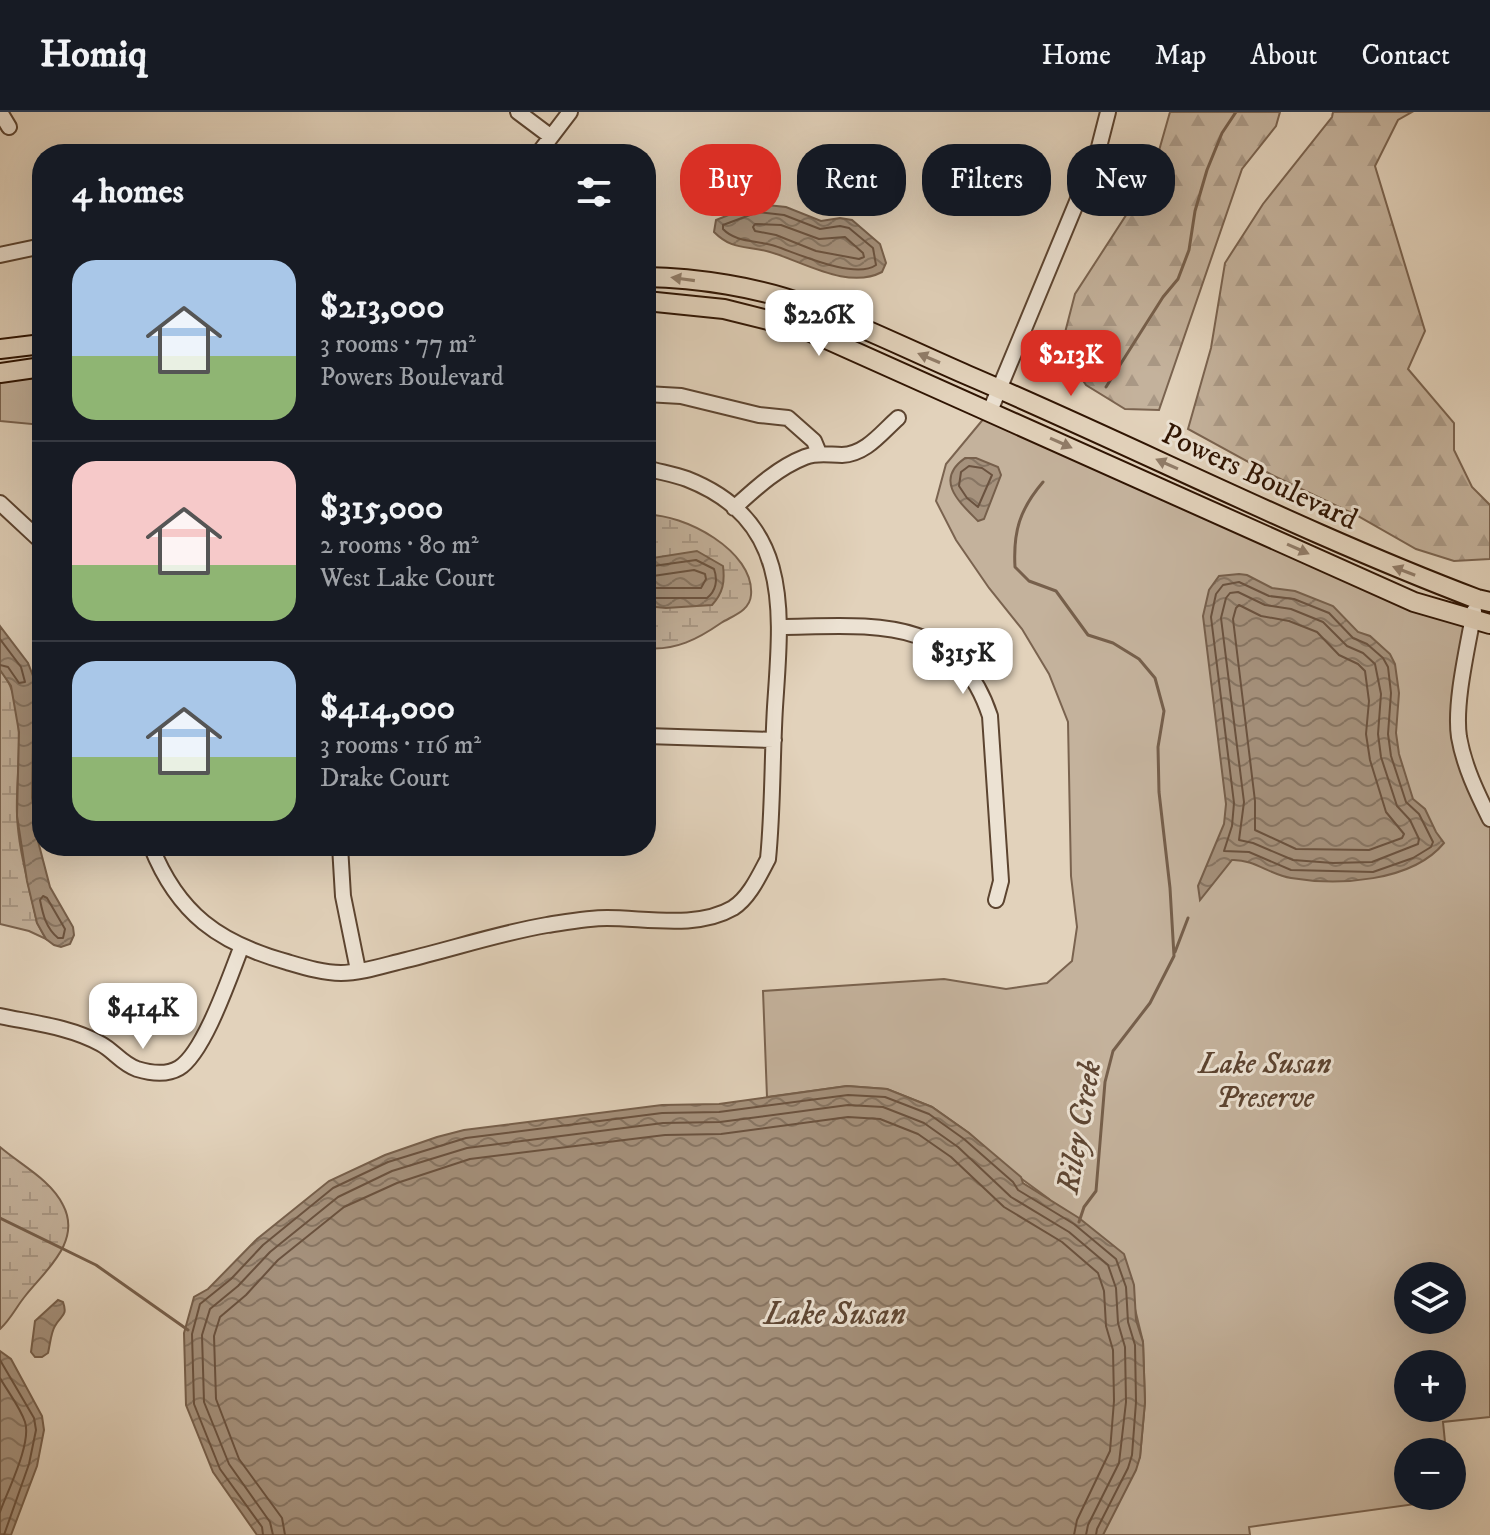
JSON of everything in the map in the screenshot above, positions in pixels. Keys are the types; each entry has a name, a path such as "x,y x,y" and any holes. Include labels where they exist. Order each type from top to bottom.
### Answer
{"main road":[{"name":"Powers Boulevard","path":"656,277 736,287 804,304 998,388 1378,561 1483,600"},
{"name":"Powers Boulevard","path":"656,302 724,309 804,329 1414,602 1481,622"},
{"path":"0,349 32,345"},
{"path":"0,373 32,368"}],"street":[{"path":"0,112 9,127"},
{"path":"518,112 550,136"},
{"path":"545,144 570,112"},
{"path":"990,411 1090,172 1108,112"},
{"path":"0,255 32,248"},
{"path":"656,395 681,396 759,415 788,418 814,441 819,453"},
{"path":"734,508 759,485 788,465 819,453 843,455 860,452 898,418"},
{"path":"155,856 159,868 184,904 216,935 241,948 307,968 341,973 544,926 606,918 646,921 704,918 734,908 754,885 768,859 780,627 777,581 767,550 744,517 719,496 687,479 656,471"},
{"path":"0,503 32,533"},
{"path":"1483,600 1481,622 1462,673 1459,734 1467,769 1490,819"},
{"path":"780,627 881,628 919,635 949,650 969,670 982,691 992,729 1001,881 996,900"},
{"path":"656,736 774,740"},
{"path":"341,856 343,896 358,970"},
{"path":"0,1016 67,1031 103,1045 134,1068 152,1072 177,1070 189,1061 216,1011 241,948"}],"green space":[{"path":"1170,112 1280,112 1276,126 1242,169 1159,410 1125,409 1086,385 1061,348 1075,294 1125,216 1175,216 1175,144 1161,144"},
{"path":"1333,112 1412,112 1398,120 1375,166 1425,331 1408,369 1454,423 1454,450 1472,487 1490,505 1490,559 1454,561 1416,549 1188,429 1211,348 1225,263 1263,204"},
{"path":"32,378 32,424 0,421 0,382"},
{"name":"Lake Susan Preserve","path":"990,411 1472,621 1459,734 1490,819 1490,1417 1466,1420 1466,1350 1394,1350 1394,1422 1443,1422 1445,1438 1394,1438 1394,1507 1249,1527 1250,1535 1102,1535 1140,1457 1145,1402 1143,1342 1135,1309 1049,1199 1008,1169 969,1133 932,1107 887,1089 847,1086 767,1097 763,991 944,979 1006,989 1047,983 1072,961 1077,927 1071,876 1068,722 1049,674 1022,629 956,540 936,501 946,464"},
{"path":"656,516 679,520 697,528 729,550 749,579 751,595 744,609 704,634 686,643 657,648"},
{"path":"0,670 15,700 19,738 17,814 20,841 37,923 46,939 0,924"},
{"path":"0,1147 43,1180 58,1196 68,1218 68,1231 52,1265 0,1329"}],"water":[{"path":"781,206 797,211 797,216 821,221 852,220 880,244 886,263 882,272 869,277 841,276 770,252 727,242 714,232 716,220 726,216 781,216"},
{"path":"965,458 976,458 998,467 1001,475 984,519 978,521 957,499 950,483 951,474"},
{"path":"697,551 723,566 724,577 719,596 712,605 656,607 656,557"},
{"path":"1239,574 1272,588 1295,591 1333,606 1358,632 1370,636 1390,654 1395,664 1399,693 1396,733 1399,754 1413,799 1425,809 1444,843 1430,856 1394,873 1352,881 1291,878 1248,862 1232,860 1200,900 1198,886 1224,824 1226,804 1203,616 1209,590 1219,576"},
{"path":"0,626 28,663 32,673 32,856 42,856 50,887 73,927 70,944 61,947 46,939 37,923 27,881 17,816 19,732 11,686 0,670"},
{"name":"Lake Susan","path":"847,1086 887,1089 932,1107 969,1133 1021,1177 1023,1183 1079,1218 1124,1254 1134,1285 1136,1320 1143,1342 1145,1402 1136,1470 1103,1535 257,1535 213,1472 186,1405 184,1333 194,1297 208,1289 257,1239 329,1181 385,1155 464,1130 662,1105 719,1104"},
{"path":"58,1300 63,1302 64,1313 54,1329 48,1353 35,1357 31,1352 35,1321"},
{"path":"0,1351 11,1359 42,1416 44,1430 37,1466 11,1535 0,1534"}],"waterway":[{"name":"Riley Creek","path":"1106,387 1163,297 1178,279 1189,250 1195,211 1207,170 1222,133 1236,112"},
{"name":"Riley Creek","path":"1043,482 1020,521 1015,542 1015,567 1029,581 1056,591 1088,635 1113,643 1139,659 1155,678 1164,711 1158,747 1159,792 1174,956 1150,1003 1113,1051 1105,1082 1096,1191 1084,1207 1079,1222"},
{"path":"1175,952 1188,918"},
{"path":"0,1218 96,1265 188,1330"}]}
